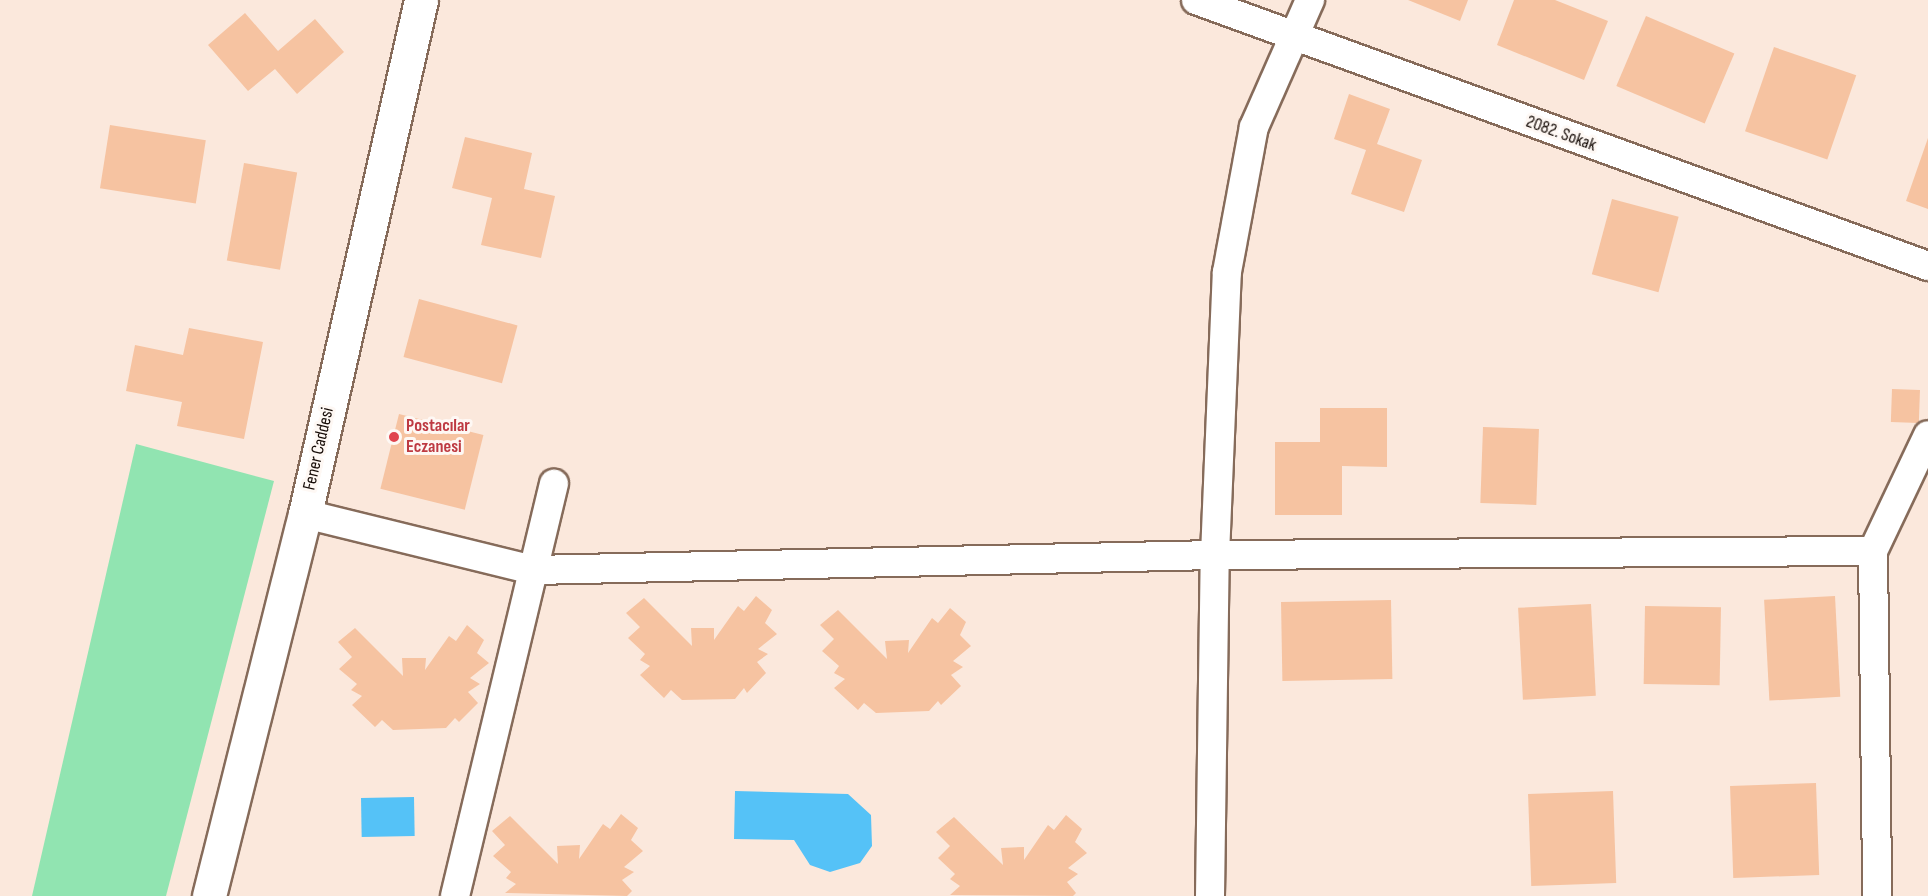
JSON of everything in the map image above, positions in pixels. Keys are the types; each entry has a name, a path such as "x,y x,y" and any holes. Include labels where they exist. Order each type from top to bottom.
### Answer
{"street":[{"name":"Fener Caddesi","path":"209,896 305,514 421,0"},
{"name":"2082. Sokak","path":"1196,0 1928,266"},
{"path":"1210,896 1215,555 1227,272 1254,127 1310,0"},
{"path":"1877,896 1873,551 1928,435"},
{"path":"455,896 554,484"},
{"path":"305,514 533,570 1215,555 1873,551"}],"green space":[{"path":"136,444 274,481 166,896 32,896"}],"water":[{"path":"735,791 848,794 871,815 872,846 860,863 830,872 810,865 794,840 734,839"},
{"path":"414,797 415,836 362,837 361,798"}],"building":[{"path":"1408,0 1468,0 1460,21"},
{"path":"1514,0 1555,0 1608,21 1584,80 1497,45"},
{"path":"245,13 278,51 315,19 344,52 297,94 275,69 248,91 208,45"},
{"path":"1646,16 1734,54 1705,123 1616,86"},
{"path":"1774,47 1856,75 1827,159 1745,131"},
{"path":"1349,94 1390,109 1377,144 1422,160 1404,212 1351,194 1366,150 1334,139"},
{"path":"110,125 206,140 196,203 100,188"},
{"path":"465,137 532,153 524,189 555,196 541,258 481,245 492,198 452,188"},
{"path":"1928,138 1928,209 1906,201"},
{"path":"244,163 297,172 280,270 227,260"},
{"path":"1612,199 1679,217 1658,292 1592,274"},
{"path":"419,299 518,325 502,383 403,357"},
{"path":"189,328 263,342 244,439 177,426 182,402 126,391 135,345 183,355"},
{"path":"1892,389 1920,390 1919,423 1891,422"},
{"path":"1320,408 1387,408 1387,467 1342,466 1342,515 1275,515 1275,442 1320,442"},
{"path":"399,414 483,435 465,510 380,489"},
{"path":"1483,427 1539,429 1536,505 1480,503"},
{"path":"756,596 772,610 765,623 777,634 758,649 768,654 757,662 766,673 747,693 744,688 735,699 682,700 671,690 664,698 640,675 650,666 640,660 645,654 628,638 640,627 626,613 644,598 692,646 691,628 714,628 714,640 738,606 744,611"},
{"path":"1835,596 1840,697 1769,701 1764,600"},
{"path":"1391,600 1392,679 1282,681 1281,602"},
{"path":"1591,604 1596,696 1523,700 1518,608"},
{"path":"1645,606 1721,607 1720,685 1644,684"},
{"path":"950,608 966,622 960,635 971,646 953,661 963,667 951,675 961,686 941,705 938,701 929,711 876,713 864,703 858,710 834,688 845,679 834,673 839,666 822,651 834,639 820,625 838,610 887,659 885,641 909,640 908,653 932,618 938,623"},
{"path":"467,625 484,640 477,653 489,663 470,678 480,684 468,692 478,703 459,722 455,718 446,728 393,730 382,720 375,727 352,705 362,696 351,690 357,684 339,669 352,657 338,642 355,628 403,676 402,658 426,658 425,670 449,636 456,641"},
{"path":"1816,783 1819,875 1733,878 1730,786"},
{"path":"1613,791 1616,883 1531,886 1528,794"},
{"path":"621,814 638,828 631,840 643,851 624,867 634,872 622,880 632,891 627,896 505,893 516,884 506,878 511,872 493,856 505,845 492,831 510,816 558,864 557,846 580,845 579,859 603,824 610,829"},
{"path":"1066,815 1082,829 1075,842 1087,853 1068,868 1078,874 1067,882 1076,893 1073,896 950,895 960,886 950,879 955,874 938,858 950,846 936,832 954,817 1003,865 1001,848 1024,847 1024,860 1048,825 1054,830"}],"place":[{"name":"Postacılar Eczanesi","path":"394,437"}]}
